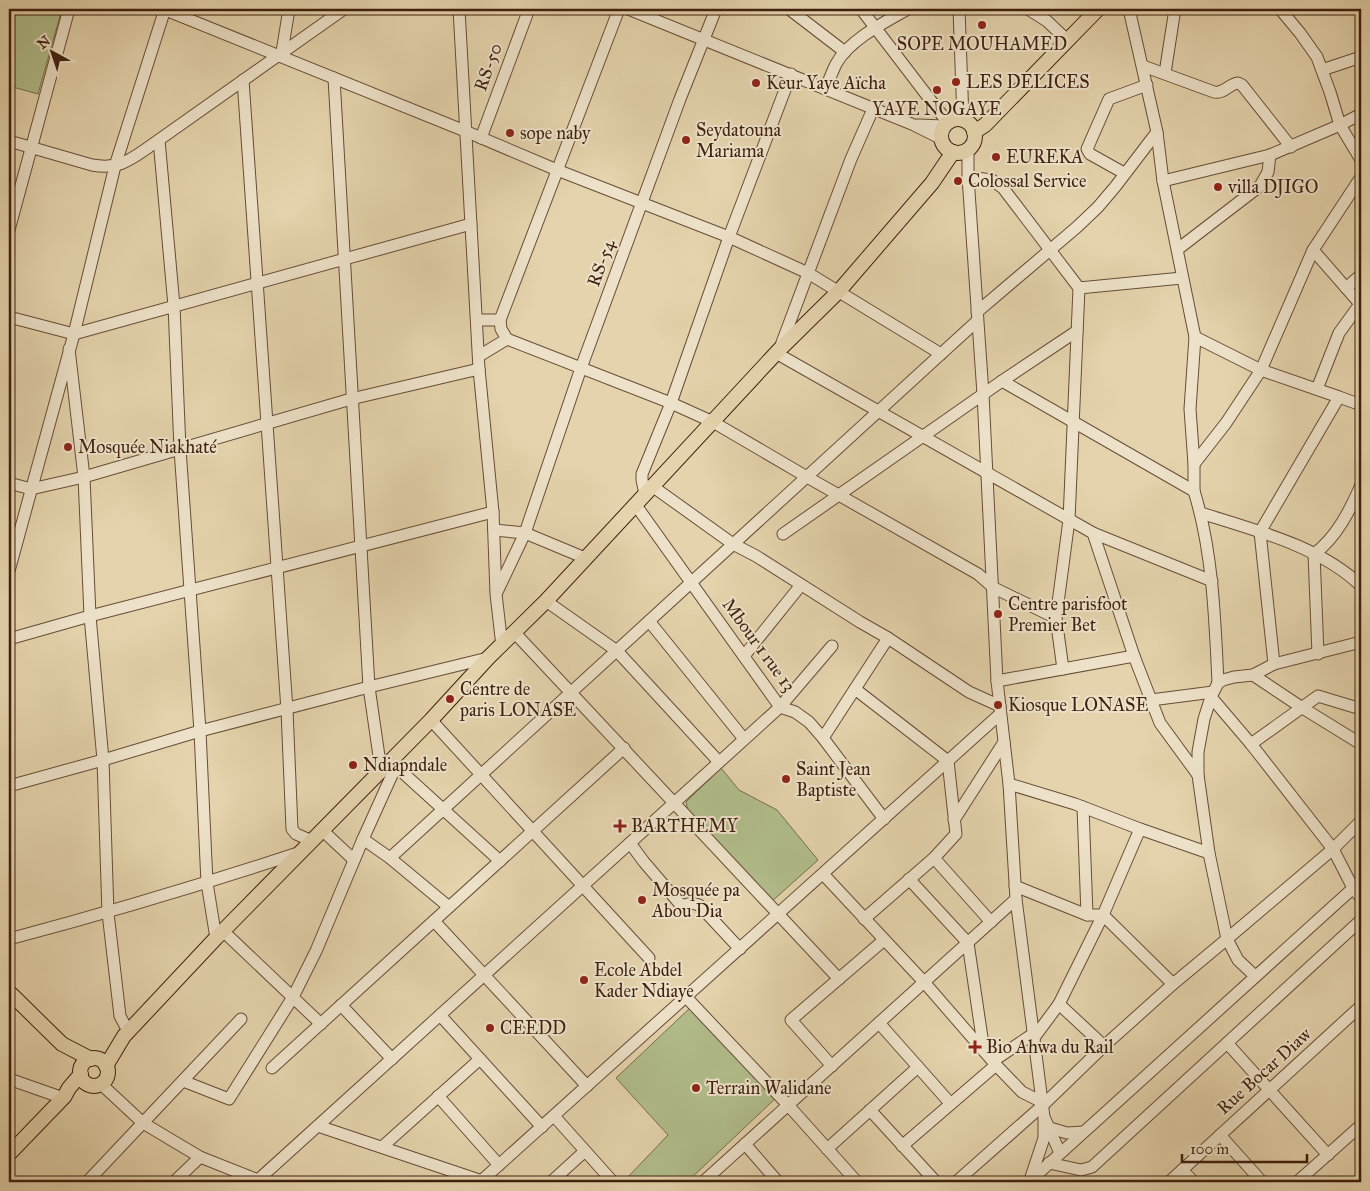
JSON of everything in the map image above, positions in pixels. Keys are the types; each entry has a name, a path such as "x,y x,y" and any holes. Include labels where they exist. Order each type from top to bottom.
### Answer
{"main road":[{"path":"954,128 985,125 1098,9"},
{"path":"954,128 946,147 959,151"},
{"path":"98,1061 108,1047 126,1034 301,852 389,766 488,658 546,601 778,351 839,291 959,151 974,141 954,128"},
{"path":"932,183 954,128"},
{"path":"9,992 62,1044 88,1079"},
{"path":"9,1154 64,1098 69,1088 88,1079 107,1077 98,1061 62,1044"},
{"path":"88,1079 85,1062 98,1061"}],"street":[{"path":"9,230 69,9"},
{"path":"9,571 74,334 116,166 164,9 279,54 557,170 729,237 808,274 839,291 941,354"},
{"path":"279,54 289,9"},
{"path":"9,141 92,165 116,166 131,159 159,140 344,9"},
{"path":"459,9 479,368 493,512 496,594 502,646"},
{"name":"RS-50","path":"481,138 528,9"},
{"path":"619,9 500,320 506,339 671,403 713,422 978,574 994,588 1056,618"},
{"path":"628,9 791,74 873,110 914,125 954,128"},
{"name":"RS-54","path":"496,594 525,533 580,368 716,9"},
{"path":"789,9 845,52"},
{"path":"861,9 954,128"},
{"path":"825,89 837,63 845,52 875,29 908,9"},
{"path":"954,128 963,96 958,9"},
{"path":"1028,9 1047,21 1067,40"},
{"path":"1129,9 1157,132 1163,181 1195,336 1190,410 1194,491 1201,513 1212,581 1214,691 1251,744 1333,849 1357,885 1361,898"},
{"path":"1165,73 1174,9"},
{"path":"1280,9 1310,46 1322,70 1340,125 1361,160"},
{"path":"1322,70 1361,57"},
{"path":"1143,66 1214,92 1221,92 1234,83 1242,85 1291,147"},
{"path":"791,74 729,237 671,403 642,474 644,495 756,556 1000,710"},
{"path":"183,1081 229,1099 293,998 316,951 363,839 389,766 369,686 334,78"},
{"path":"244,80 256,283 287,710 292,829 296,834 317,836 354,860"},
{"path":"1124,174 1090,154 1088,149 1109,99 1147,85"},
{"path":"873,110 851,159 778,351 1093,533 1212,581"},
{"path":"1163,181 1270,155 1361,114"},
{"path":"390,858 941,354 977,316 1077,227 1098,207 1157,132"},
{"path":"159,140 174,306 180,449 200,732 207,883 220,935 321,1024"},
{"path":"959,151 968,174 983,394 998,681 1009,784 1016,899 1042,1108 1044,1138 1031,1180"},
{"path":"1178,249 1260,186 1268,172 1270,155"},
{"path":"968,174 992,180 1003,188 1079,288 1069,520 1056,618 1063,669"},
{"path":"1194,464 1226,423 1261,370 1313,250 1361,177"},
{"path":"9,317 74,334 471,224"},
{"path":"1313,250 1361,304 1339,334 1317,389"},
{"path":"1346,288 1361,275"},
{"path":"1079,288 1182,278"},
{"path":"477,320 500,320"},
{"path":"782,534 924,437 983,394 1078,331"},
{"path":"1195,336 1261,370 1361,405"},
{"path":"479,356 506,339"},
{"path":"69,349 84,477 90,616 103,760 108,913 120,1016 126,1034"},
{"path":"9,483 31,489 84,477 351,399 479,368"},
{"path":"1002,381 1194,491"},
{"path":"1274,664 1260,532 1339,398"},
{"path":"1314,554 1330,540 1353,504 1361,485"},
{"name":"Mbour 1 rue 13","path":"644,495 691,583 780,707 796,712 809,722 884,819"},
{"path":"9,639 90,616 493,512"},
{"path":"1201,513 1260,532 1314,554 1342,569 1361,586"},
{"path":"494,530 525,533 585,558"},
{"path":"1093,533 1150,700 1160,723 1198,775"},
{"path":"1314,554 1318,654"},
{"path":"744,656 801,585"},
{"path":"546,601 616,651 719,762"},
{"path":"649,621 744,739"},
{"path":"514,632 839,979"},
{"path":"823,738 888,638"},
{"path":"1255,976 1238,960 1227,939 1209,853 1198,775 1198,752 1204,719 1214,691 1223,680 1253,674 1274,664 1361,642"},
{"path":"88,1079 143,1123 200,1157 261,1181 318,1126 780,707 832,646"},
{"path":"998,681 1134,656"},
{"path":"9,786 369,686 488,658"},
{"path":"1253,674 1301,707 1361,744"},
{"path":"855,689 948,761 955,836 934,858 864,919"},
{"path":"1150,700 1214,691"},
{"path":"1251,744 1315,697 1320,696 1361,709"},
{"path":"318,1126 481,1181 948,761 1000,710"},
{"path":"432,720 649,958"},
{"path":"954,820 1004,742"},
{"path":"272,1068 624,748"},
{"path":"389,766 444,809 500,861"},
{"path":"1009,784 1083,807 1209,853"},
{"path":"1083,807 1088,915"},
{"path":"956,1182 1042,1108 1104,1046 1173,984 1333,849 1361,821"},
{"path":"902,1146 994,1063 1033,1037 1060,1004 1103,914 1140,828"},
{"path":"363,839 390,858 449,907"},
{"path":"630,843 680,904 684,906 692,903 699,906 740,949"},
{"path":"9,939 108,913 301,852"},
{"path":"934,858 991,922"},
{"path":"823,874 924,982 994,1063 1022,1092 1042,1108 1050,1128 1054,1158"},
{"path":"909,879 968,943 984,1051"},
{"path":"1031,1180 1357,885"},
{"path":"1015,886 1088,915 1103,914 1173,984"},
{"path":"703,1182 1016,899"},
{"path":"1044,1138 1054,1158 1080,1170 1092,1167 1361,920"},
{"path":"434,921 587,1086"},
{"path":"832,1066 791,1020 884,940"},
{"path":"686,997 788,1105 857,1182"},
{"path":"1060,1004 1104,1046"},
{"path":"341,1005 392,1059"},
{"name":"Rue Bocar Diaw","path":"1169,1182 1361,1008"},
{"path":"440,1015 542,1127"},
{"path":"86,1182 241,1020"},
{"path":"879,1023 950,1103"},
{"path":"1227,1043 1328,1154"},
{"path":"382,1147 480,1059"},
{"path":"827,1149 918,1067"},
{"path":"9,1079 64,1098"},
{"path":"438,1096 499,1165"},
{"path":"870,1110 936,1182"},
{"path":"554,1116 612,1182"},
{"path":"1297,1182 1361,1125"},
{"path":"1050,1128 1067,1133 1083,1132"},
{"path":"1220,1136 1262,1182"},
{"path":"745,1144 778,1182"},
{"path":"551,1182 585,1151"},
{"path":"174,1182 200,1157"},
{"path":"1182,1170 1194,1182"}],"green space":[{"path":"9,9 62,9 38,94 9,86"},
{"path":"721,768 739,790 777,810 818,860 770,903 688,811 686,802"},
{"name":"Terrain Walidane","path":"691,1007 777,1097 687,1182 629,1182 626,1179 668,1135 616,1078"}],"place":[{"name":"SOPE MOUHAMED","path":"982,25"},
{"name":"LES DELICES","path":"956,82"},
{"name":"Keur Yaye Aïcha","path":"756,83"},
{"name":"YAYE NOGAYE","path":"937,90"},
{"name":"sope naby","path":"510,133"},
{"name":"Seydatouna Mariama","path":"686,140"},
{"name":"EUREKA","path":"996,157"},
{"name":"Colossal Service","path":"958,181"},
{"name":"villa DJIGO","path":"1218,187"},
{"name":"Mosquée Niakhaté","path":"68,447"},
{"name":"Centre parisfoot Premier Bet","path":"998,614"},
{"name":"Centre de paris LONASE","path":"450,699"},
{"name":"Kiosque LONASE","path":"998,705"},
{"name":"Ndiapndale","path":"353,765"},
{"name":"Saint Jean Baptiste","path":"786,779"},
{"name":"BARTHEMY","path":"620,826"},
{"name":"Mosquée pa Abou Dia","path":"642,900"},
{"name":"Ecole Abdel Kader Ndiaye","path":"584,980"},
{"name":"CEEDD","path":"490,1028"},
{"name":"Bio Ahwa du Rail","path":"975,1047"},
{"name":"Terrain Walidane","path":"696,1088"}]}
